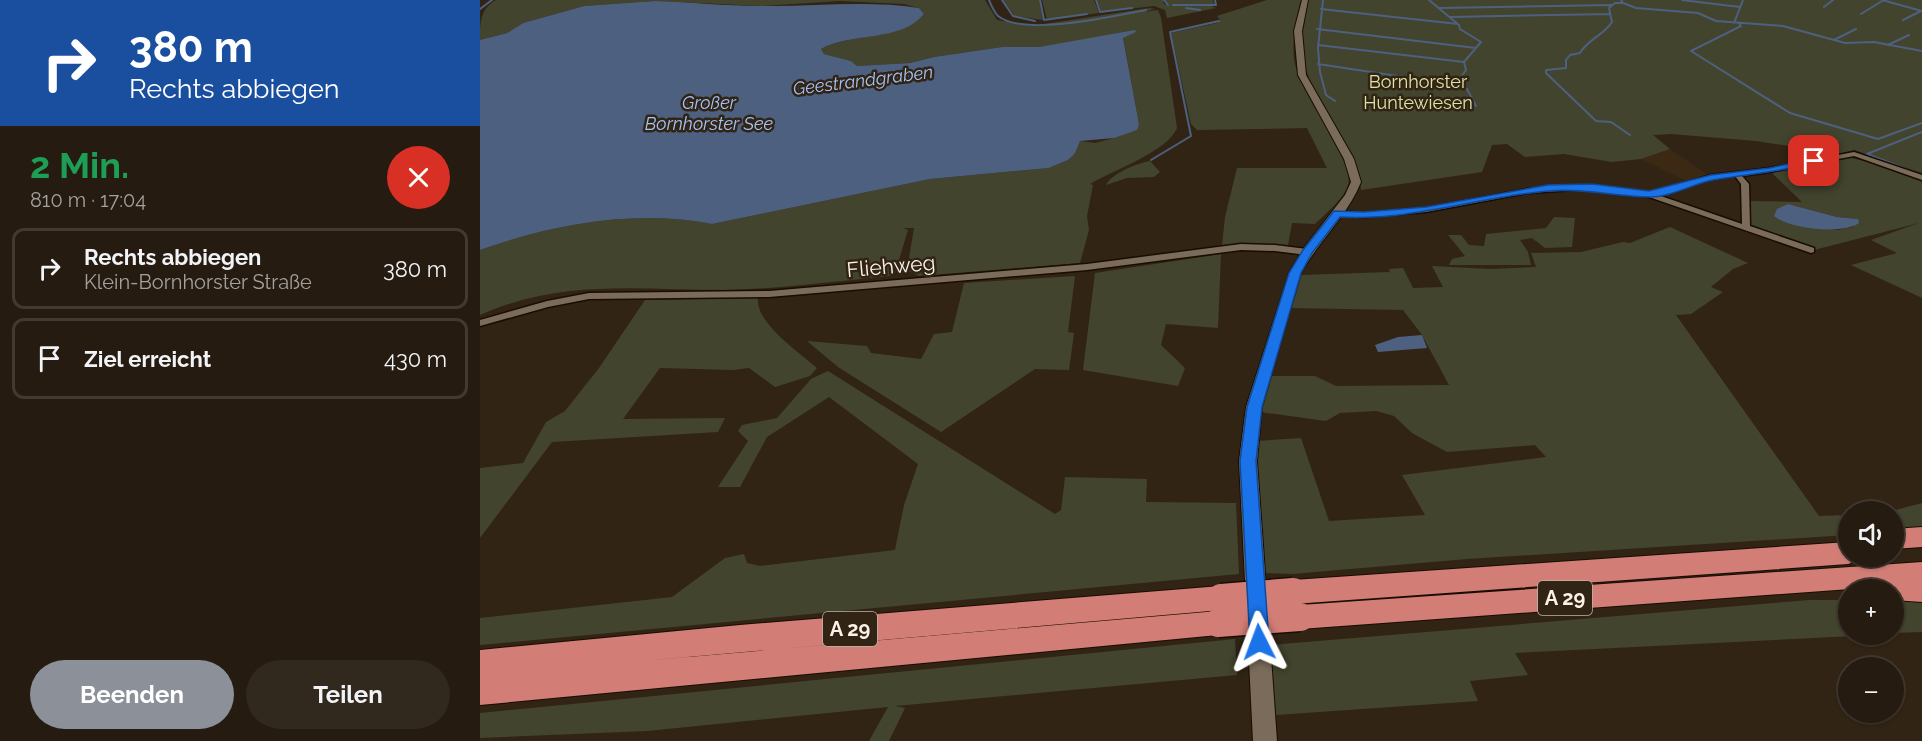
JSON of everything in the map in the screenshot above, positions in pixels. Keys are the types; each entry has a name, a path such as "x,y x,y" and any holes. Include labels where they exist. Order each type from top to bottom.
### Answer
{"highway":[{"path":"1904,538 1922,537"},
{"path":"1904,550 1922,549"},
{"name":"A 29","path":"480,664 764,636 1296,604 1838,554"},
{"name":"A 29","path":"1296,604 1922,573"},
{"path":"1799,580 1844,588 1922,590"},
{"name":"A 29","path":"480,691 731,666 1220,610"}],"main road":[{"path":"1265,741 1248,461 1259,389 1286,296 1307,252 1338,213 1354,188 1356,177 1349,159 1302,75 1298,31 1305,0"}],"street":[{"path":"1650,195 1700,180 1854,154 1922,178"},
{"path":"1737,174 1745,184 1746,228"},
{"path":"1338,213 1364,215 1426,210 1548,188 1592,187 1650,195 1811,250"},
{"name":"Fliehweg","path":"480,323 537,307 589,296 769,294 1087,267 1241,247 1307,252"}],"shaded area":[{"path":"1670,149 1708,175 1686,181 1641,159"}],"green space":[{"path":"496,0 985,0 997,20 1031,26 1149,8 1155,9 1144,12 1158,10 1161,18 1177,128 1171,137 1151,153 1090,184 1093,185 1087,216 1089,230 1080,263 919,276 907,270 914,228 903,228 908,230 895,273 890,276 726,290 632,288 572,291 541,295 480,315 480,250 508,241 565,226 624,219 654,218 712,224 930,179 1049,168 1068,160 1080,141 1095,143 1114,138 1139,124 1123,37 1136,32 1039,47 1002,47 910,63 857,66 851,61 824,54 821,49 847,40 903,28 924,14 919,8 904,4 840,1 762,6 655,1 584,6 523,23 507,33 480,40 484,12"},
{"path":"1003,0 1039,0 1043,20 1015,16"},
{"path":"1042,0 1094,0 1099,13 1047,20"},
{"path":"1097,0 1163,0 1164,4 1168,5 1165,0 1213,0 1214,4 1209,5 1216,8 1167,18 1165,10 1154,6 1101,12"},
{"path":"1267,0 1301,0 1295,29 1294,59 1305,90 1344,159 1348,185 1338,201 1315,224 1292,223 1288,245 1222,245 1225,217 1237,168 1327,168 1307,128 1197,130 1191,124 1171,33 1217,23 1220,20 1217,16"},
{"name":"Bornhorster Huntewiesen","path":"1308,0 1922,0 1922,173 1854,150 1841,154 1756,141 1671,134 1653,135 1670,149 1641,159 1612,162 1564,154 1525,157 1507,144 1492,145 1482,172 1361,190 1352,157 1322,105 1307,73 1302,40 1303,21"},
{"path":"1846,157 1870,162 1922,181 1922,298 1851,265 1897,253 1871,240 1919,223 1814,250 1750,228 1748,201 1802,202 1771,172","holes":["1788,204 1837,217 1857,219 1853,227 1837,230 1806,226"]},
{"path":"1150,161 1160,172 1154,177 1127,178 1106,185 1119,173 1132,166"},
{"path":"1554,217 1575,218 1572,247 1545,248 1532,238 1520,240 1528,252 1531,265 1449,265 1452,259 1465,256 1448,235 1461,235 1469,245 1484,246 1486,234 1546,228"},
{"path":"1670,227 1748,263 1733,269 1711,287 1723,292 1691,314 1676,315 1819,516 1838,515 1838,536 1467,559 1292,574 1261,573 1256,441 1301,438 1329,521 1425,515 1402,475 1546,457 1535,445 1447,452 1412,433 1394,416 1376,411 1340,413 1326,421 1260,412 1269,376 1315,376 1336,386 1449,385 1422,335 1403,310 1289,308 1300,275 1390,272 1389,269 1403,268 1413,288 1443,287 1432,266 1490,269 1536,267 1531,253 1581,252 1623,242 1630,243"},
{"path":"1221,254 1218,328 1166,324 1161,345 1185,368 1178,386 1083,370 1095,273"},
{"path":"1075,276 1068,332 1074,333 1069,370 1035,369 941,432 838,367 807,341 867,346 871,353 921,359 934,334 952,332 964,283"},
{"path":"758,298 763,317 771,327 817,368 810,376 775,387 749,368 733,370 660,368 623,419 725,418 718,432 552,442 480,538 480,468 523,463 546,422 565,411 599,368 645,300"},
{"path":"828,371 1055,514 1061,510 1065,477 1147,479 1146,502 1236,503 1239,574 480,645 480,618 672,597 725,558 744,554 747,563 760,566 895,550 904,505 918,464 829,397 767,437 740,487 718,487 748,441 738,431 742,425 777,418 811,379"},
{"path":"1922,503 1922,527 1904,529 1904,508"},
{"path":"1809,600 1838,600 1838,637 1515,653 1528,675 1470,681 1478,701 1276,715 1270,645"},
{"path":"1904,600 1922,601 1922,632 1904,633"},
{"path":"1235,639 1237,675 895,706 905,708 889,741 869,741 888,707 647,731 480,738 480,713"}],"water":[{"name":"Großer Bornhorster See","path":"655,1 747,6 879,4 919,8 924,14 915,23 903,29 847,40 821,49 824,54 851,61 857,66 910,63 1002,47 1039,47 1135,30 1136,32 1123,38 1139,124 1137,130 1114,138 1080,141 1075,153 1068,160 1049,168 930,179 712,224 654,218 565,226 480,250 480,40 507,33 523,23 584,6"},
{"path":"1788,204 1837,217 1858,219 1859,223 1841,229 1816,229 1791,224 1774,216 1777,209"},
{"path":"1422,335 1427,348 1378,352 1375,345 1398,337"}],"waterway":[{"path":"480,9 492,0"},
{"path":"989,0 998,16 1011,22 1028,25 1070,23 1146,10"},
{"path":"1002,0 1013,16 1035,21"},
{"path":"1040,0 1044,20 1087,14"},
{"path":"1096,0 1100,12 1132,8"},
{"path":"1164,0 1168,5"},
{"path":"1173,5 1216,5 1215,0"},
{"path":"1322,9 1323,0"},
{"path":"1429,0 1458,24"},
{"path":"1682,0 1740,7"},
{"path":"1734,22 1743,0"},
{"path":"1824,7 1833,0"},
{"path":"1882,0 1922,11"},
{"path":"1861,14 1882,1"},
{"path":"1623,3 1615,3 1609,8 1612,22 1580,53 1570,55 1566,60 1566,68 1546,70 1546,73 1596,121 1611,122 1630,135"},
{"path":"1623,3 1636,8 1698,13 1716,21 1734,22"},
{"path":"1440,8 1611,5"},
{"path":"1186,8 1200,10"},
{"path":"1320,29 1322,9"},
{"path":"1322,9 1458,24"},
{"path":"1903,20 1921,11"},
{"path":"1450,17 1610,14"},
{"path":"1151,160 1191,136 1170,32 1219,21"},
{"path":"1734,22 1783,26 1834,40"},
{"path":"1739,23 1741,26 1691,51 1790,113 1878,139 1922,123"},
{"path":"1458,24 1460,29 1481,42 1476,48"},
{"path":"1318,45 1320,29"},
{"path":"1320,29 1476,48"},
{"path":"1834,40 1856,29"},
{"path":"1889,45 1909,35"},
{"path":"1834,40 1845,43 1874,42 1889,45"},
{"path":"1318,45 1464,62"},
{"path":"1318,45 1319,64"},
{"path":"1889,45 1922,51"},
{"path":"1464,62 1476,48"},
{"path":"1464,62 1466,70 1456,84 1467,89 1476,106"},
{"path":"1319,64 1457,85"},
{"path":"1319,64 1326,95 1335,101"},
{"path":"1922,132 1867,154 1922,175"}],"route":[{"path":"1259,642 1248,461 1254,407 1286,296 1295,273 1307,252 1338,213 1364,215 1426,210 1548,188 1592,187 1650,195 1651,192 1711,177 1770,170 1814,161"}],"water label":[{"name":"Geestrandgraben","path":"863,80"}]}
